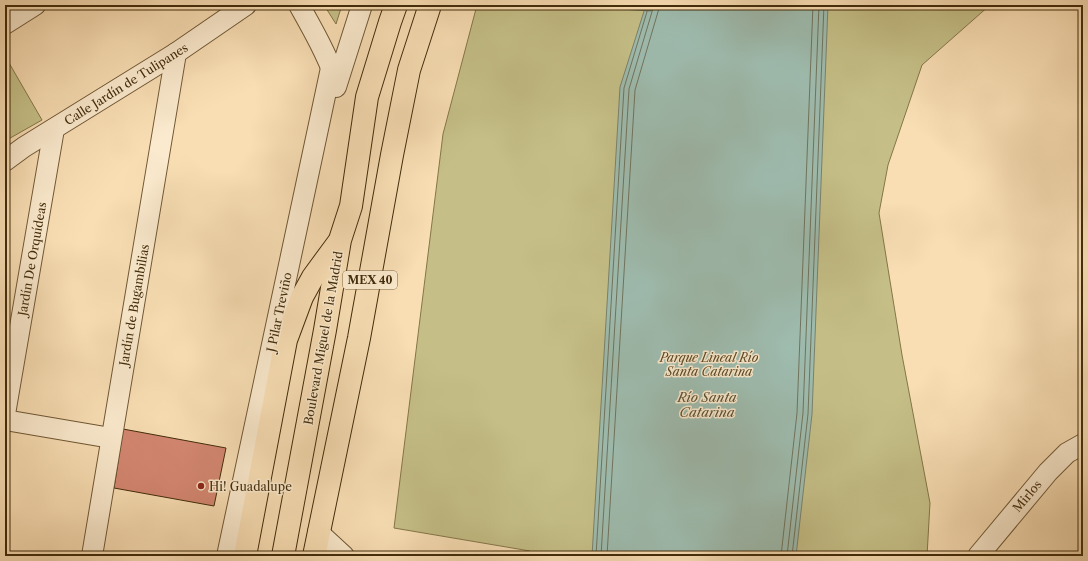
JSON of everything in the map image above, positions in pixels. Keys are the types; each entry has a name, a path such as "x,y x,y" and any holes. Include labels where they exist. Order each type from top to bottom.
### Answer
{"highway":[{"name":"Boulevard Miguel de la Madrid","path":"283,556 326,330 340,240 351,206 367,97 396,5"},
{"name":"MEX 40","path":"314,556 359,338 392,156 410,70 430,5"},
{"path":"245,556 286,340 302,297 313,277 340,240"}],"street":[{"path":"5,24 35,5"},
{"name":"Calle Jardín de Tulipanes","path":"5,161 176,53 246,5"},
{"path":"299,5 320,42 334,76"},
{"path":"227,556 240,525 258,489 254,454 256,427 334,76 362,5"},
{"name":"Jardín de Bugambilias","path":"92,556 176,53"},
{"name":"J Pilar Treviño","path":"227,556 334,76"},
{"name":"Jardín De Orquídeas","path":"5,414 54,129"},
{"path":"5,420 111,438"},
{"name":"Mirlos","path":"978,556 1048,472 1068,453 1083,444"},
{"path":"318,532 344,556"}],"green space":[{"path":"324,5 342,5 336,24"},
{"name":"Parque Lineal Río Santa Catarina","path":"477,5 990,5 922,65 888,165 879,213 902,355 930,503 927,556 530,556 530,551 394,528 443,134"},
{"path":"5,56 42,120 5,141"}],"water":[{"name":"Río Santa Catarina","path":"646,5 828,5 812,414 796,556 592,556 620,87"}],"building":[{"path":"123,429 226,448 214,506 114,488"}],"waterway":[{"path":"593,5 650,9"}],"place":[{"name":"Hi! Guadalupe","path":"201,486"}]}
